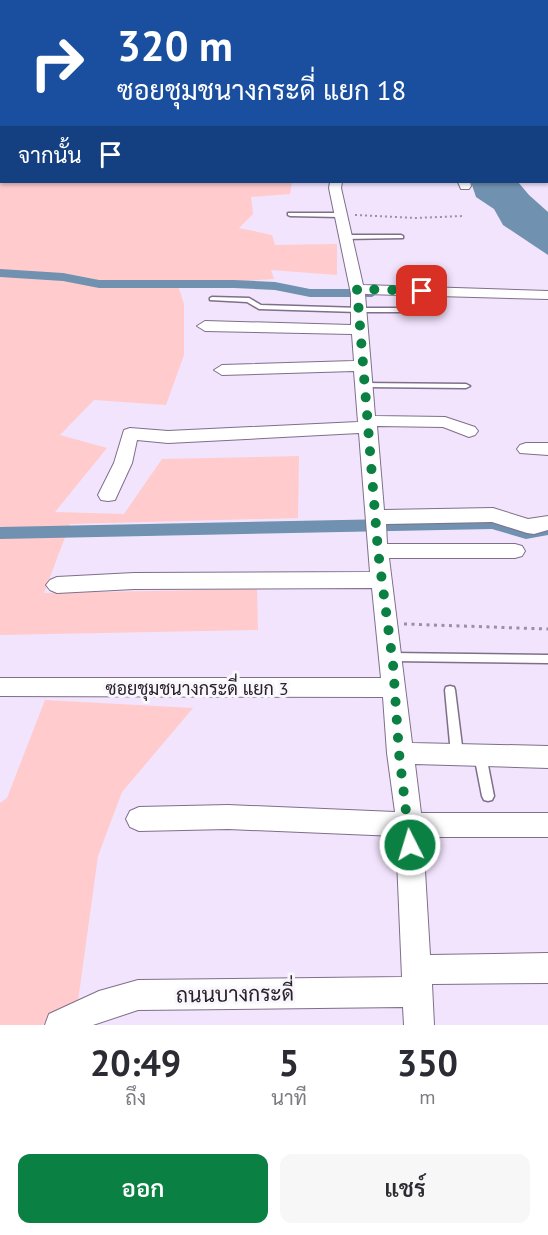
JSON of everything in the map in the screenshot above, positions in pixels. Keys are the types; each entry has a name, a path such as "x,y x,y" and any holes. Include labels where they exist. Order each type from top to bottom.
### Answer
{"street":[{"path":"336,183 344,237 358,299 377,529 392,657 399,753 409,825 419,1025"},
{"path":"358,299 548,295"},
{"path":"205,326 359,330"},
{"path":"222,370 363,366"},
{"path":"108,495 123,464 130,434 168,437 369,424 446,422 469,431"},
{"path":"526,450 548,449"},
{"path":"377,529 493,515 527,526 548,523"},
{"path":"377,529 515,552"},
{"path":"57,585 134,581 382,580"},
{"name":"ซอยชุมชนางกระดี่ แยก 3","path":"0,687 395,688"},
{"path":"399,753 548,757"},
{"path":"139,819 228,817 409,825 548,825"},
{"name":"ถนนบางกระดี่","path":"60,1025 99,1006 138,995 416,981 548,968"}],"lane":[{"path":"290,214 340,214"},
{"path":"344,237 401,237"},
{"path":"212,299 249,300 259,307 358,299 432,310"},
{"path":"365,385 466,386"},
{"path":"392,657 548,659"},
{"path":"450,690 468,755 488,796"}],"path":[{"path":"340,214 409,218 464,216"},
{"path":"387,624 548,628"}],"shaded area":[{"path":"0,183 292,183 290,194 251,197 253,214 239,228 272,235 275,245 337,244 337,275 271,270 274,279 178,285 184,304 184,355 166,405 94,400 60,435 107,448 55,512 124,514 162,459 299,456 298,518 70,524 44,593 257,589 258,630 0,635"},
{"path":"45,700 193,708 122,792 98,856 78,1001 42,1025 0,1025 0,803 7,798"}],"water":[{"path":"471,183 519,183 548,212 548,255 503,225 494,209 476,197"}],"waterway":[{"path":"0,273 63,277 99,284 234,284 275,286 310,293 372,293"},
{"path":"0,533 492,523 532,534 548,529"}],"route":[{"path":"410,845 399,753 393,664 378,551 357,289 422,291"}]}
